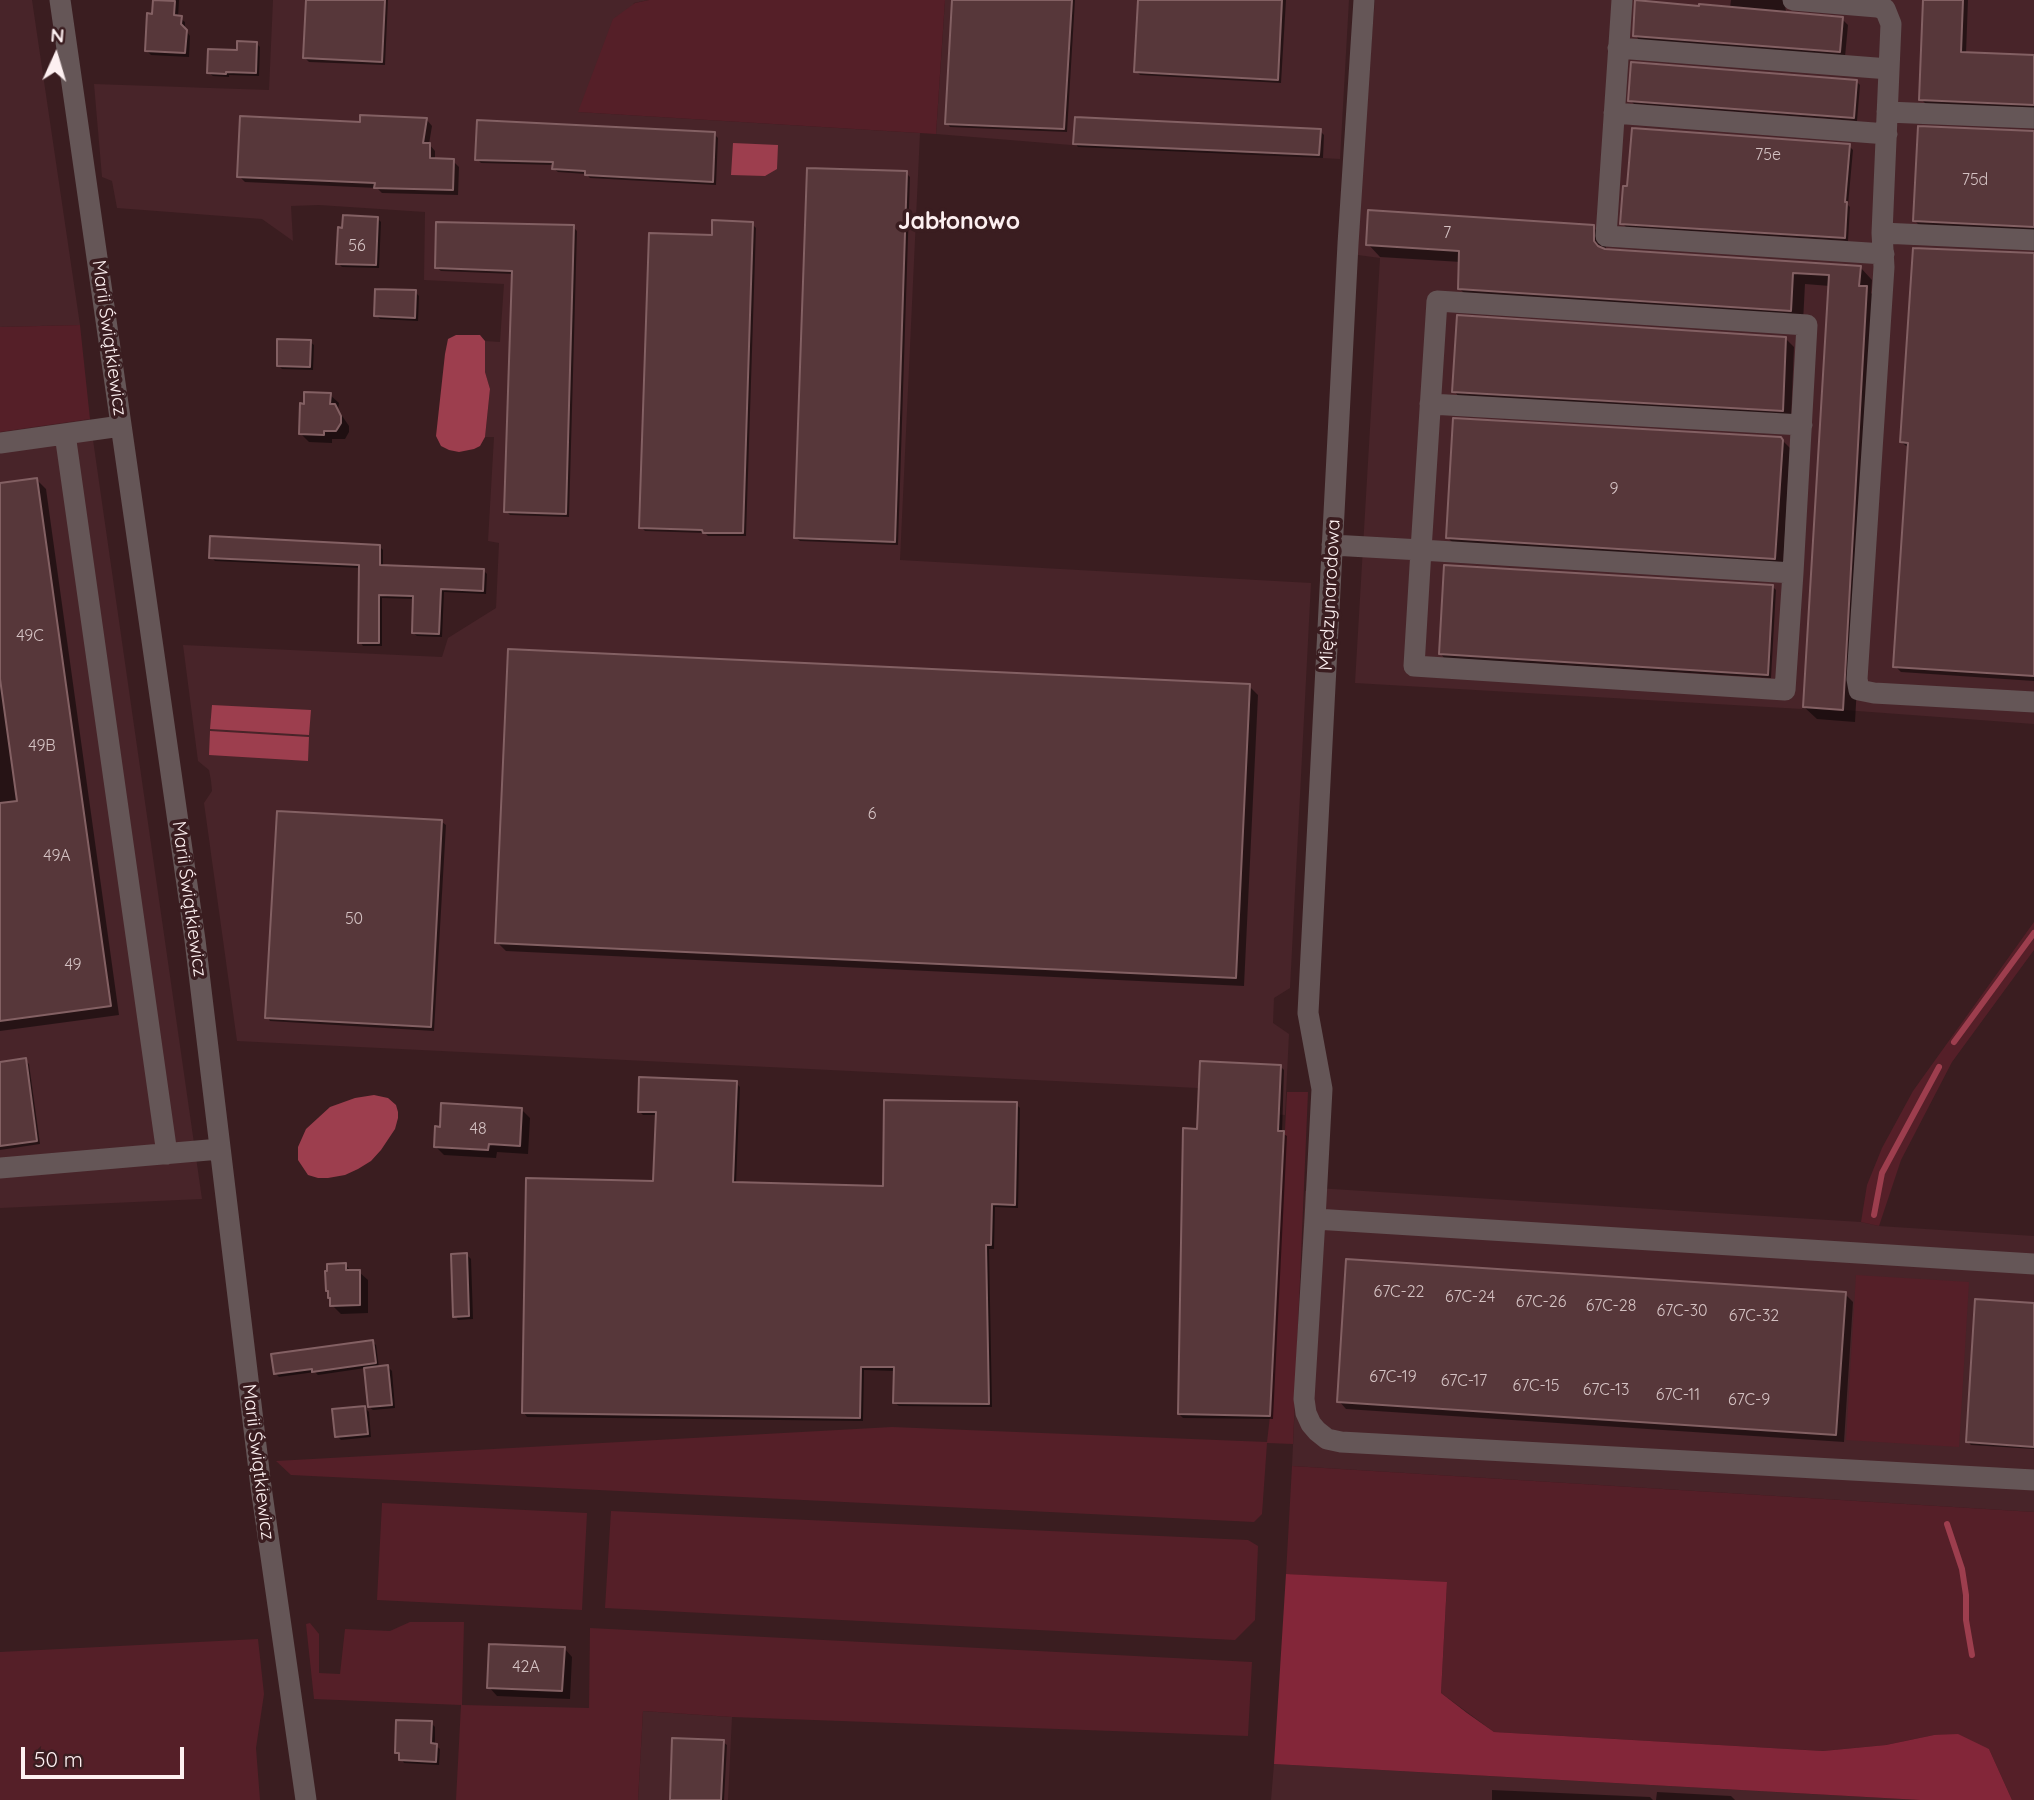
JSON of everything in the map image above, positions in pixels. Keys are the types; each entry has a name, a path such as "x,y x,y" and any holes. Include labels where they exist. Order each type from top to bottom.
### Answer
{"street":[{"name":"Marii Świątkiewicz","path":"60,0 193,927 261,1487 306,1800"},
{"name":"Międzynarodowa","path":"1364,0 1348,244 1308,1013 1322,1089 1304,1399 1306,1413 1317,1432 1327,1439 1340,1442 2034,1480"},
{"path":"1622,0 1606,236 1883,244 2034,240"},
{"path":"1793,0 1885,9 1891,24 1884,267 1857,679 1859,690 2034,702"},
{"path":"1618,48 1889,69"},
{"path":"1887,112 2034,118"},
{"path":"1614,113 1887,134"},
{"path":"1437,300 1807,325 1785,690 1414,666 1430,404 1437,300"},
{"path":"1430,404 1802,425"},
{"path":"0,443 121,426"},
{"path":"65,434 167,1153"},
{"path":"1332,545 1793,573"},
{"path":"0,1168 220,1149"},
{"path":"1315,1219 2034,1264"}],"shaded area":[{"path":"0,0 32,0 80,325 0,327"},
{"path":"273,0 649,0 634,3 579,112 920,133 900,560 1311,583 1290,988 1274,998 1273,1023 1289,1034 1285,1115 1198,1110 1198,1088 237,1041 204,803 212,791 211,781 209,770 198,761 183,645 442,657 448,638 496,608 499,543 488,541 494,437 485,437 490,389 485,372 485,341 500,342 504,284 424,280 425,212 319,205 291,206 293,241 262,219 117,208 112,181 102,177 94,84 269,90"},
{"path":"649,0 945,0 936,134 578,112 613,19 635,3"},
{"path":"945,0 1349,0 1340,159 1071,145 936,134"},
{"path":"1375,0 2034,0 2034,724 1803,707 1355,683 1380,258 1358,255 1358,197"},
{"path":"733,143 778,145 777,169 765,176 731,175"},
{"path":"80,325 90,419 0,432 0,327"},
{"path":"456,335 480,335 485,341 485,372 490,389 485,437 480,446 459,452 441,446 436,436 445,354 448,339"},
{"path":"90,419 202,1199 0,1208 0,432"},
{"path":"212,705 311,710 309,735 210,729"},
{"path":"210,731 309,737 308,761 209,755"},
{"path":"2034,922 2034,950 1952,1062 1901,1160 1879,1226 1861,1222 1867,1185 1882,1148 1913,1091"},
{"path":"1287,1092 1308,1092 1293,1444 1267,1443 1262,1514 1254,1522 291,1475 276,1461 892,1427 1267,1442"},
{"path":"374,1095 388,1098 396,1105 398,1112 395,1129 381,1150 371,1161 345,1175 318,1178 308,1175 298,1160 298,1147 306,1129 330,1107 355,1098"},
{"path":"1316,1188 1861,1222 1879,1226 2034,1236 2034,1512 1292,1466 1305,1191"},
{"path":"1856,1275 1969,1282 1959,1447 1846,1440"},
{"path":"1292,1466 2034,1512 2034,1800 2012,1800 1989,1749 1934,1735 1886,1745 1823,1751 1494,1732 1441,1693 1447,1583 1286,1574"},
{"path":"382,1503 587,1513 582,1610 377,1600"},
{"path":"611,1511 1248,1540 1258,1546 1255,1620 1235,1640 605,1608"},
{"path":"1286,1574 1447,1582 1441,1693 1494,1732 1823,1751 1958,1734 1989,1749 2012,1800 1920,1800 1274,1764"},
{"path":"410,1622 464,1622 462,1705 589,1708 590,1628 1252,1662 1248,1736 732,1717 643,1711 638,1800 456,1800 461,1705 314,1699 306,1624 310,1623 319,1634 319,1673 340,1674 345,1629 390,1631"},
{"path":"258,1639 264,1694 256,1748 260,1800 0,1800 0,1652"},
{"path":"643,1711 732,1717 728,1800 638,1800"},
{"path":"1274,1764 1920,1800 1271,1800"}],"building":[{"path":"153,0 175,1 174,15 182,16 181,24 187,30 185,53 145,51 147,13 152,14"},
{"path":"306,0 385,0 382,62 303,58"},
{"path":"952,0 1072,0 1064,129 945,124"},
{"path":"1138,0 1282,0 1278,80 1134,72"},
{"path":"1635,0 1843,17 1840,52 1633,36"},
{"path":"1923,0 1963,0 1961,52 2034,55 2034,105 1919,100"},
{"path":"237,41 257,42 256,73 207,73 208,49 237,50"},
{"path":"1631,62 1857,80 1854,118 1628,101"},
{"path":"360,115 427,118 423,143 430,143 430,158 454,159 453,190 374,188 375,183 237,177 240,116 360,122"},
{"path":"1075,117 1321,129 1319,155 1073,144"},
{"path":"477,120 715,132 713,182 585,175 585,171 552,169 553,162 475,160"},
{"path":"1918,126 2034,131 2034,227 1913,221"},
{"path":"1632,128 1850,144 1845,238 1620,224 1623,186 1627,186"},
{"path":"807,168 907,171 895,542 794,538"},
{"path":"1368,210 1594,225 1594,241 1605,249 1861,266 1859,286 1867,286 1843,710 1803,707 1829,275 1793,273 1791,311 1458,289 1459,251 1366,245"},
{"path":"343,215 378,217 376,265 336,264 338,227 342,228"},
{"path":"712,220 753,222 743,533 639,528 649,233 712,235"},
{"path":"436,222 574,225 566,514 504,512 512,271 435,268"},
{"path":"1913,248 2034,253 2034,676 1893,667 1908,443 1900,442"},
{"path":"375,289 416,290 415,318 374,316"},
{"path":"1457,315 1786,337 1783,411 1452,392"},
{"path":"277,339 311,340 310,367 277,366"},
{"path":"304,392 331,393 330,404 335,404 341,416 341,423 336,431 324,431 324,435 299,434 300,403 304,404"},
{"path":"1453,418 1781,437 1783,440 1775,559 1446,538"},
{"path":"37,478 111,1006 0,1021 0,803 17,801 0,679 0,483"},
{"path":"210,536 380,545 380,565 484,569 483,591 441,589 439,634 412,633 413,596 379,595 379,643 358,643 359,565 209,558"},
{"path":"1444,565 1773,585 1768,675 1439,654"},
{"path":"508,649 1250,684 1236,978 495,943"},
{"path":"277,811 442,820 431,1027 265,1018"},
{"path":"26,1058 37,1141 0,1146 0,1062"},
{"path":"1200,1061 1281,1065 1278,1131 1284,1131 1270,1416 1178,1414 1183,1128 1197,1129"},
{"path":"639,1077 737,1081 733,1182 883,1186 884,1100 1017,1102 1015,1205 992,1204 991,1245 986,1245 989,1404 893,1403 894,1367 861,1367 860,1418 522,1413 526,1178 653,1181 656,1112 638,1112"},
{"path":"441,1103 522,1108 520,1146 489,1144 488,1150 434,1147 435,1126 440,1127"},
{"path":"467,1253 469,1316 453,1317 451,1254"},
{"path":"1346,1259 1846,1292 1836,1435 1337,1402"},
{"path":"346,1263 346,1270 360,1270 360,1305 330,1306 326,1291 327,1264"},
{"path":"1975,1299 2034,1303 2034,1447 1966,1442"},
{"path":"373,1340 376,1363 274,1374 271,1354"},
{"path":"388,1365 392,1405 368,1407 364,1368"},
{"path":"365,1406 368,1434 335,1437 332,1409"},
{"path":"489,1644 565,1647 562,1691 487,1688"},
{"path":"396,1720 432,1721 431,1743 437,1744 436,1762 399,1760 399,1753 395,1753"},
{"path":"672,1738 724,1740 721,1800 670,1800"}],"waterway":[{"path":"1954,1042 2034,933"},
{"path":"1874,1215 1882,1173 1939,1067"},
{"path":"1947,1524 1962,1569 1972,1655"}],"district":[{"name":"Jabłonowo","path":"959,222"}]}
